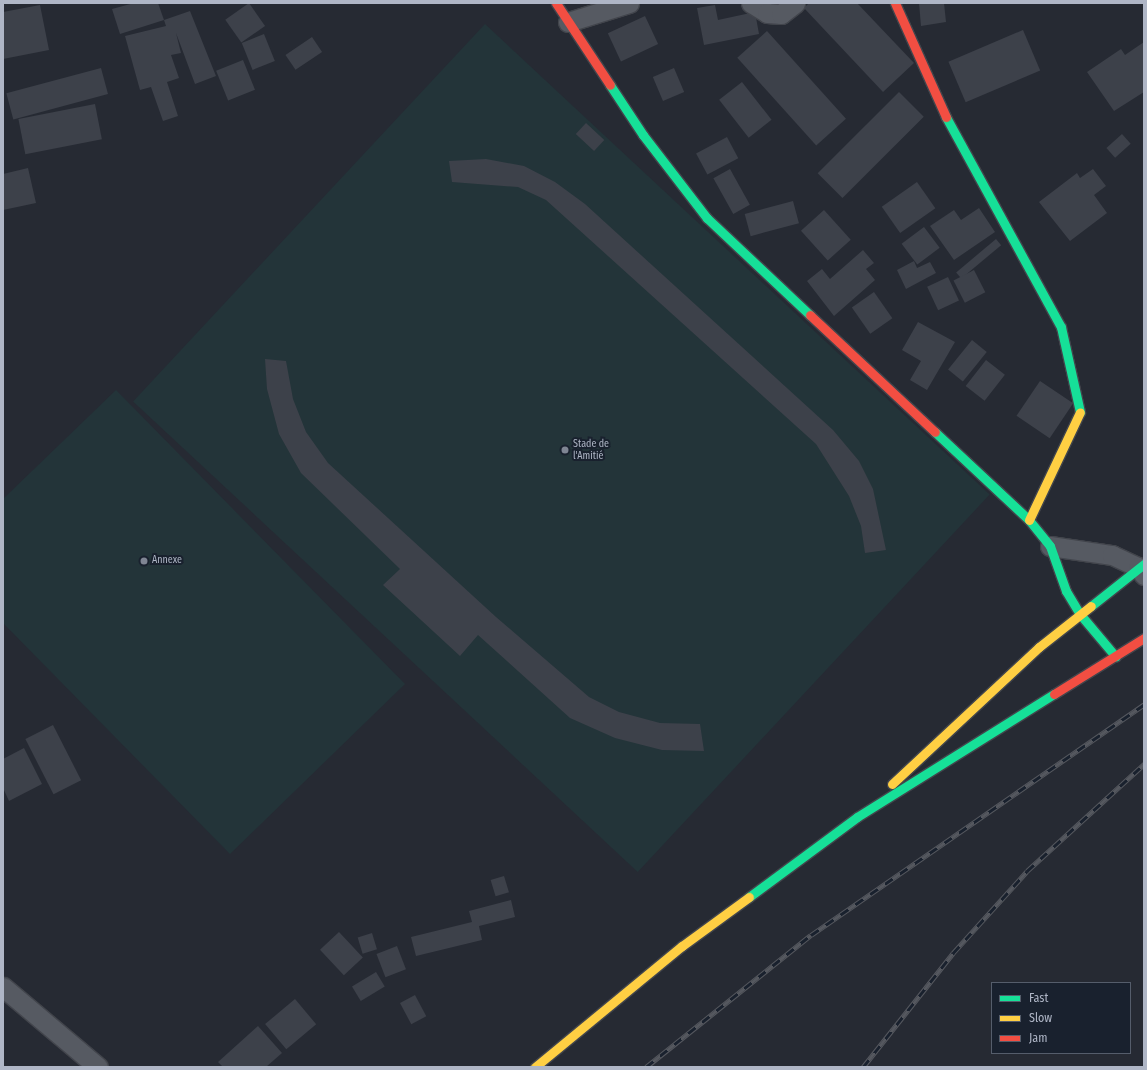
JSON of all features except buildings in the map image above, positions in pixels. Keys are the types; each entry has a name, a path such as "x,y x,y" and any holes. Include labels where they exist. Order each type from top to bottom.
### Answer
{"street":[{"path":"556,3 643,135 707,218 1029,520 1050,546 1066,590 1079,613 1116,658"},
{"path":"568,22 629,3"},
{"path":"751,3 767,13 780,14 795,3"},
{"path":"895,3 934,94 1061,327 1080,412 1029,520"},
{"path":"1050,546 1112,555 1142,569"},
{"path":"856,817 1079,613 1142,569"},
{"path":"535,1067 682,946 856,817 1116,658 1144,638"},
{"path":"3,987 98,1067"}],"shaded area":[{"name":"Stade de l'Amitié","path":"485,24 990,495 638,872 133,401"},
{"name":"Annexe","path":"116,390 405,684 230,854 3,623 3,499"}],"railway":[{"path":"646,1067 811,935 1144,704"},
{"path":"863,1067 953,953 1027,871 1144,764"}],"traffic: fast":[{"path":"610,85 643,135 707,218 810,315"},
{"path":"946,117 1061,327 1080,412"},
{"path":"935,432 1029,520 1050,546 1066,591 1079,613 1116,657"},
{"path":"1091,606 1144,564"},
{"path":"749,897 857,817 1054,694"}],"traffic: slow":[{"path":"1029,520 1080,412"},
{"path":"892,784 1039,647 1091,606"},
{"path":"535,1067 682,946 749,897"}],"traffic: jam":[{"path":"556,3 610,85"},
{"path":"895,3 946,117"},
{"path":"810,315 935,432"},
{"path":"1054,694 1144,638"}],"place":[{"name":"Stade de l'Amitié","path":"565,450"},
{"name":"Annexe","path":"144,561"}]}
